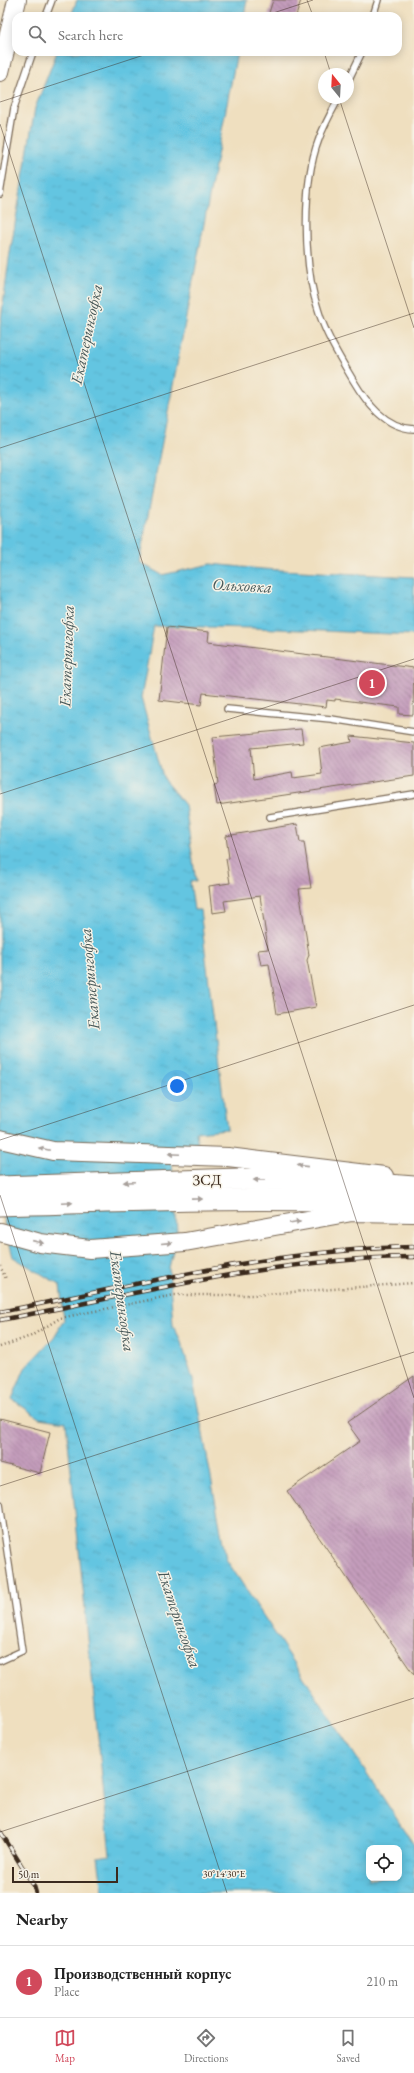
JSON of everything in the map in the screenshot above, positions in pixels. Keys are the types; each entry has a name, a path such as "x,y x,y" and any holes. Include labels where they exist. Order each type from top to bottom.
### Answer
{"highway":[{"name":"ЗСД","path":"0,1187 238,1180 323,1180 414,1187"},
{"name":"ЗСД","path":"0,1205 242,1198 325,1199 414,1203"}],"main road":[{"path":"14,12 17,0"},
{"path":"0,72 12,21"},
{"path":"0,1140 53,1151 228,1156 370,1173 414,1181"},
{"path":"0,1232 40,1243 90,1249 185,1242 352,1212 414,1213"}],"lane":[{"path":"48,12 52,0"},
{"path":"374,12 378,0"},
{"path":"0,194 14,108 32,56"},
{"path":"354,69 360,56"},
{"path":"336,104 319,139 310,170 307,222 308,263 318,310 340,358 364,398 385,419 414,429"},
{"path":"227,709 331,719 414,732"},
{"path":"270,817 414,794"},
{"path":"0,1504 22,1651 0,1661"}],"path":[{"path":"0,1266 6,1279"},
{"path":"0,1347 31,1336 60,1318 174,1295 252,1295 414,1283"}],"water":[{"path":"77,0 247,0 245,12 72,12"},
{"path":"55,56 236,56 139,562 162,575 211,564 262,569 414,577 414,635 254,628 154,626 141,698 164,780 185,805 196,882 190,881 194,910 200,910 227,1129 196,1132 198,1150 172,1161 177,1232 169,1268 173,1325 180,1339 193,1380 226,1559 414,1845 414,1893 103,1893 98,1857 110,1855 66,1422 39,1418 12,1399 25,1368 54,1337 64,1320 60,1285 13,1257 0,1205 0,327 9,259 35,108"}],"building":[{"path":"273,0 301,0 297,12 269,12"},
{"path":"167,627 209,632 208,642 414,668 413,715 399,714 399,707 335,699 335,701 327,700 326,707 203,693 201,705 159,700"},
{"path":"301,729 303,743 251,748 254,779 292,772 293,778 322,774 319,748 352,742 351,736 414,743 414,776 217,805 214,785 218,784 213,737"},
{"path":"297,824 300,842 304,842 311,888 299,889 309,955 307,960 316,1007 277,1014 269,964 261,965 258,950 268,949 260,896 224,901 226,911 212,913 209,886 230,883 226,859 229,858 226,836"},
{"path":"414,1376 414,1675 287,1491 360,1441 347,1423"},
{"path":"0,1419 50,1432 40,1473 0,1463"}],"railway":[{"path":"0,1312 154,1280 258,1261 362,1249 414,1247"},
{"path":"0,1320 206,1279 258,1271 362,1259 414,1257"},
{"path":"0,1831 34,1886 36,1893"}],"place":[{"name":"Производственный корпус","path":"372,683"}],"water label":[{"name":"Екатерингофка","path":"86,334"},
{"name":"Ольховка","path":"242,585"},
{"name":"Екатерингофка","path":"66,656"},
{"name":"Екатерингофка","path":"89,979"},
{"name":"Екатерингофка","path":"123,1301"},
{"name":"Екатерингофка","path":"180,1619"}]}
